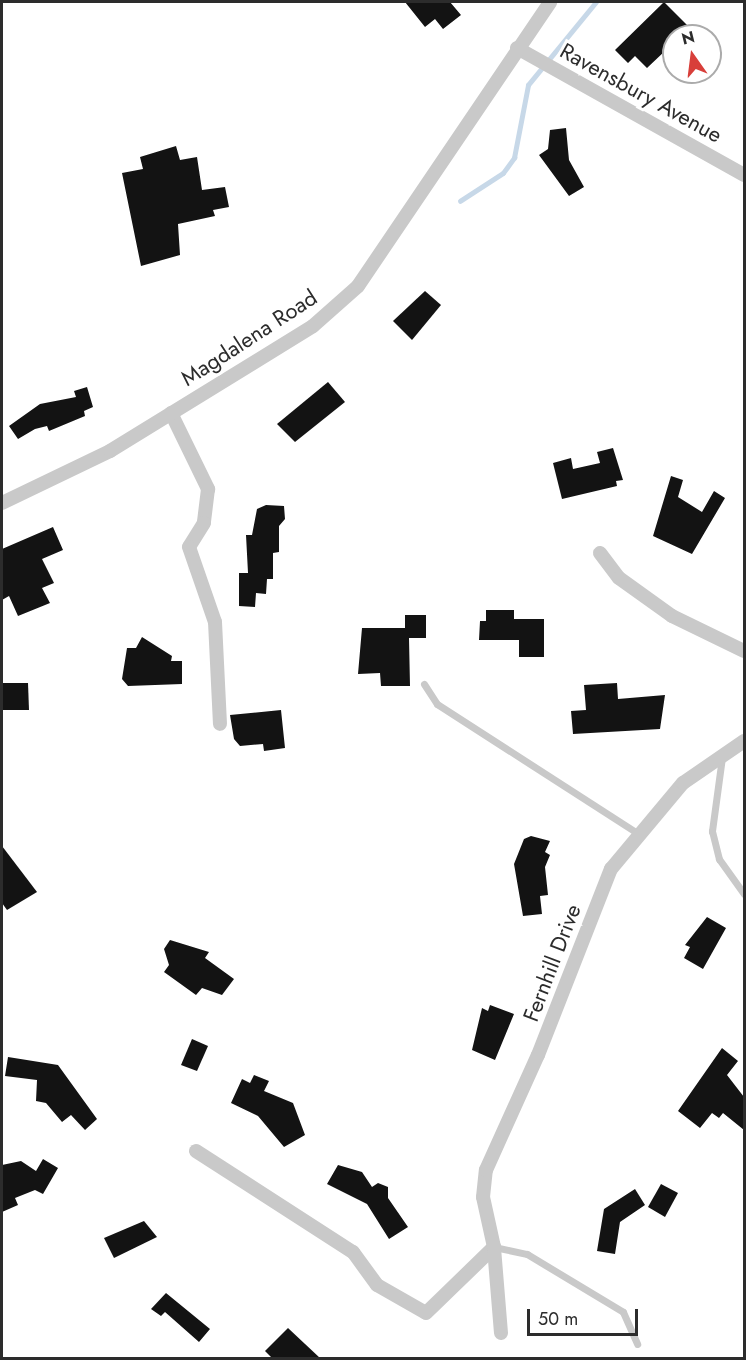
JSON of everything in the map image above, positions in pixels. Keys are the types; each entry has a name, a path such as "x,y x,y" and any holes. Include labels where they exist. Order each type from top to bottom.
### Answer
{"street":[{"name":"Magdalena Road","path":"2,503 110,451 313,326 358,286 550,2"},
{"name":"Ravensbury Avenue","path":"517,48 744,175"},
{"path":"171,413 207,489 204,523 189,547 215,622 220,724"},
{"path":"600,553 619,578 672,616 744,651"},
{"name":"Fernhill Drive","path":"501,1333 494,1247 483,1197 486,1170 538,1055 611,869 637,832 683,783 723,752 744,741"},
{"path":"196,1151 353,1252 377,1285 426,1313 494,1247"}],"lane":[{"path":"424,684 437,704 637,832"},
{"path":"723,752 712,831 719,859 744,894"},
{"path":"494,1247 527,1254 623,1312 637,1344"}],"building":[{"path":"405,2 450,2 461,15 443,29 435,19 425,27"},
{"path":"664,2 686,24 662,24 662,54 647,68 635,56 628,63 615,50"},
{"path":"566,128 569,160 584,187 569,196 539,155 548,149 550,130"},
{"path":"176,146 180,160 197,157 202,190 225,187 229,207 213,210 215,216 178,224 180,255 141,266 122,173 143,169 140,157"},
{"path":"425,291 441,305 412,340 393,321"},
{"path":"328,382 345,402 295,442 277,424"},
{"path":"87,387 93,407 84,411 85,416 49,431 47,426 35,429 18,439 9,426 40,404 76,397 74,391"},
{"path":"613,448 623,480 616,481 617,486 562,499 553,463 571,458 573,469 600,463 597,452"},
{"path":"671,476 683,480 678,497 702,512 714,491 725,498 692,554 653,536"},
{"path":"266,505 284,506 285,519 279,526 279,552 273,553 273,579 267,579 266,594 256,593 255,607 239,606 239,573 248,573 246,535 252,535 257,509"},
{"path":"53,527 63,550 42,559 54,583 42,588 50,603 18,616 9,596 2,600 2,549"},
{"path":"486,610 514,610 514,619 544,619 544,657 519,657 519,640 479,640 480,621 486,621"},
{"path":"405,615 426,615 426,638 409,638 410,686 381,686 380,673 358,674 362,628 405,628"},
{"path":"142,637 172,656 171,661 182,661 182,684 128,686 122,679 127,648 136,648"},
{"path":"2,683 28,683 29,710 2,710"},
{"path":"617,683 618,699 665,695 660,729 573,734 571,711 586,710 584,685"},
{"path":"281,710 285,748 264,751 263,744 240,746 234,739 230,715"},
{"path":"531,836 550,841 545,852 550,855 545,867 548,895 540,896 542,914 523,916 514,864 524,839"},
{"path":"2,846 37,892 7,910 2,903"},
{"path":"707,917 726,928 703,969 684,958 690,947 685,945"},
{"path":"170,940 209,952 205,958 234,979 222,995 202,988 196,995 164,972 169,965 164,949"},
{"path":"490,1005 514,1014 495,1060 472,1050 482,1008 488,1011"},
{"path":"192,1039 208,1046 197,1071 181,1065"},
{"path":"722,1048 738,1061 727,1075 744,1097 744,1130 723,1113 719,1118 712,1113 700,1128 678,1111"},
{"path":"8,1057 58,1065 97,1119 85,1130 71,1115 62,1122 46,1103 36,1101 37,1080 5,1076"},
{"path":"254,1075 269,1081 264,1091 293,1103 305,1135 284,1147 258,1116 231,1103 242,1079 250,1083"},
{"path":"43,1159 58,1168 43,1194 35,1190 15,1198 18,1205 2,1212 2,1165 21,1161 36,1171"},
{"path":"338,1165 362,1172 372,1187 378,1183 388,1187 388,1198 408,1227 389,1239 367,1204 327,1184"},
{"path":"661,1184 678,1193 665,1217 648,1207"},
{"path":"635,1189 645,1205 620,1222 615,1254 597,1251 604,1209"},
{"path":"144,1221 157,1237 114,1258 104,1238"},
{"path":"166,1293 210,1329 199,1342 165,1312 161,1316 151,1309"},
{"path":"288,1328 321,1359 273,1359 265,1351"}],"waterway":[{"path":"460,201 503,173 514,158 528,85 596,2"}]}
